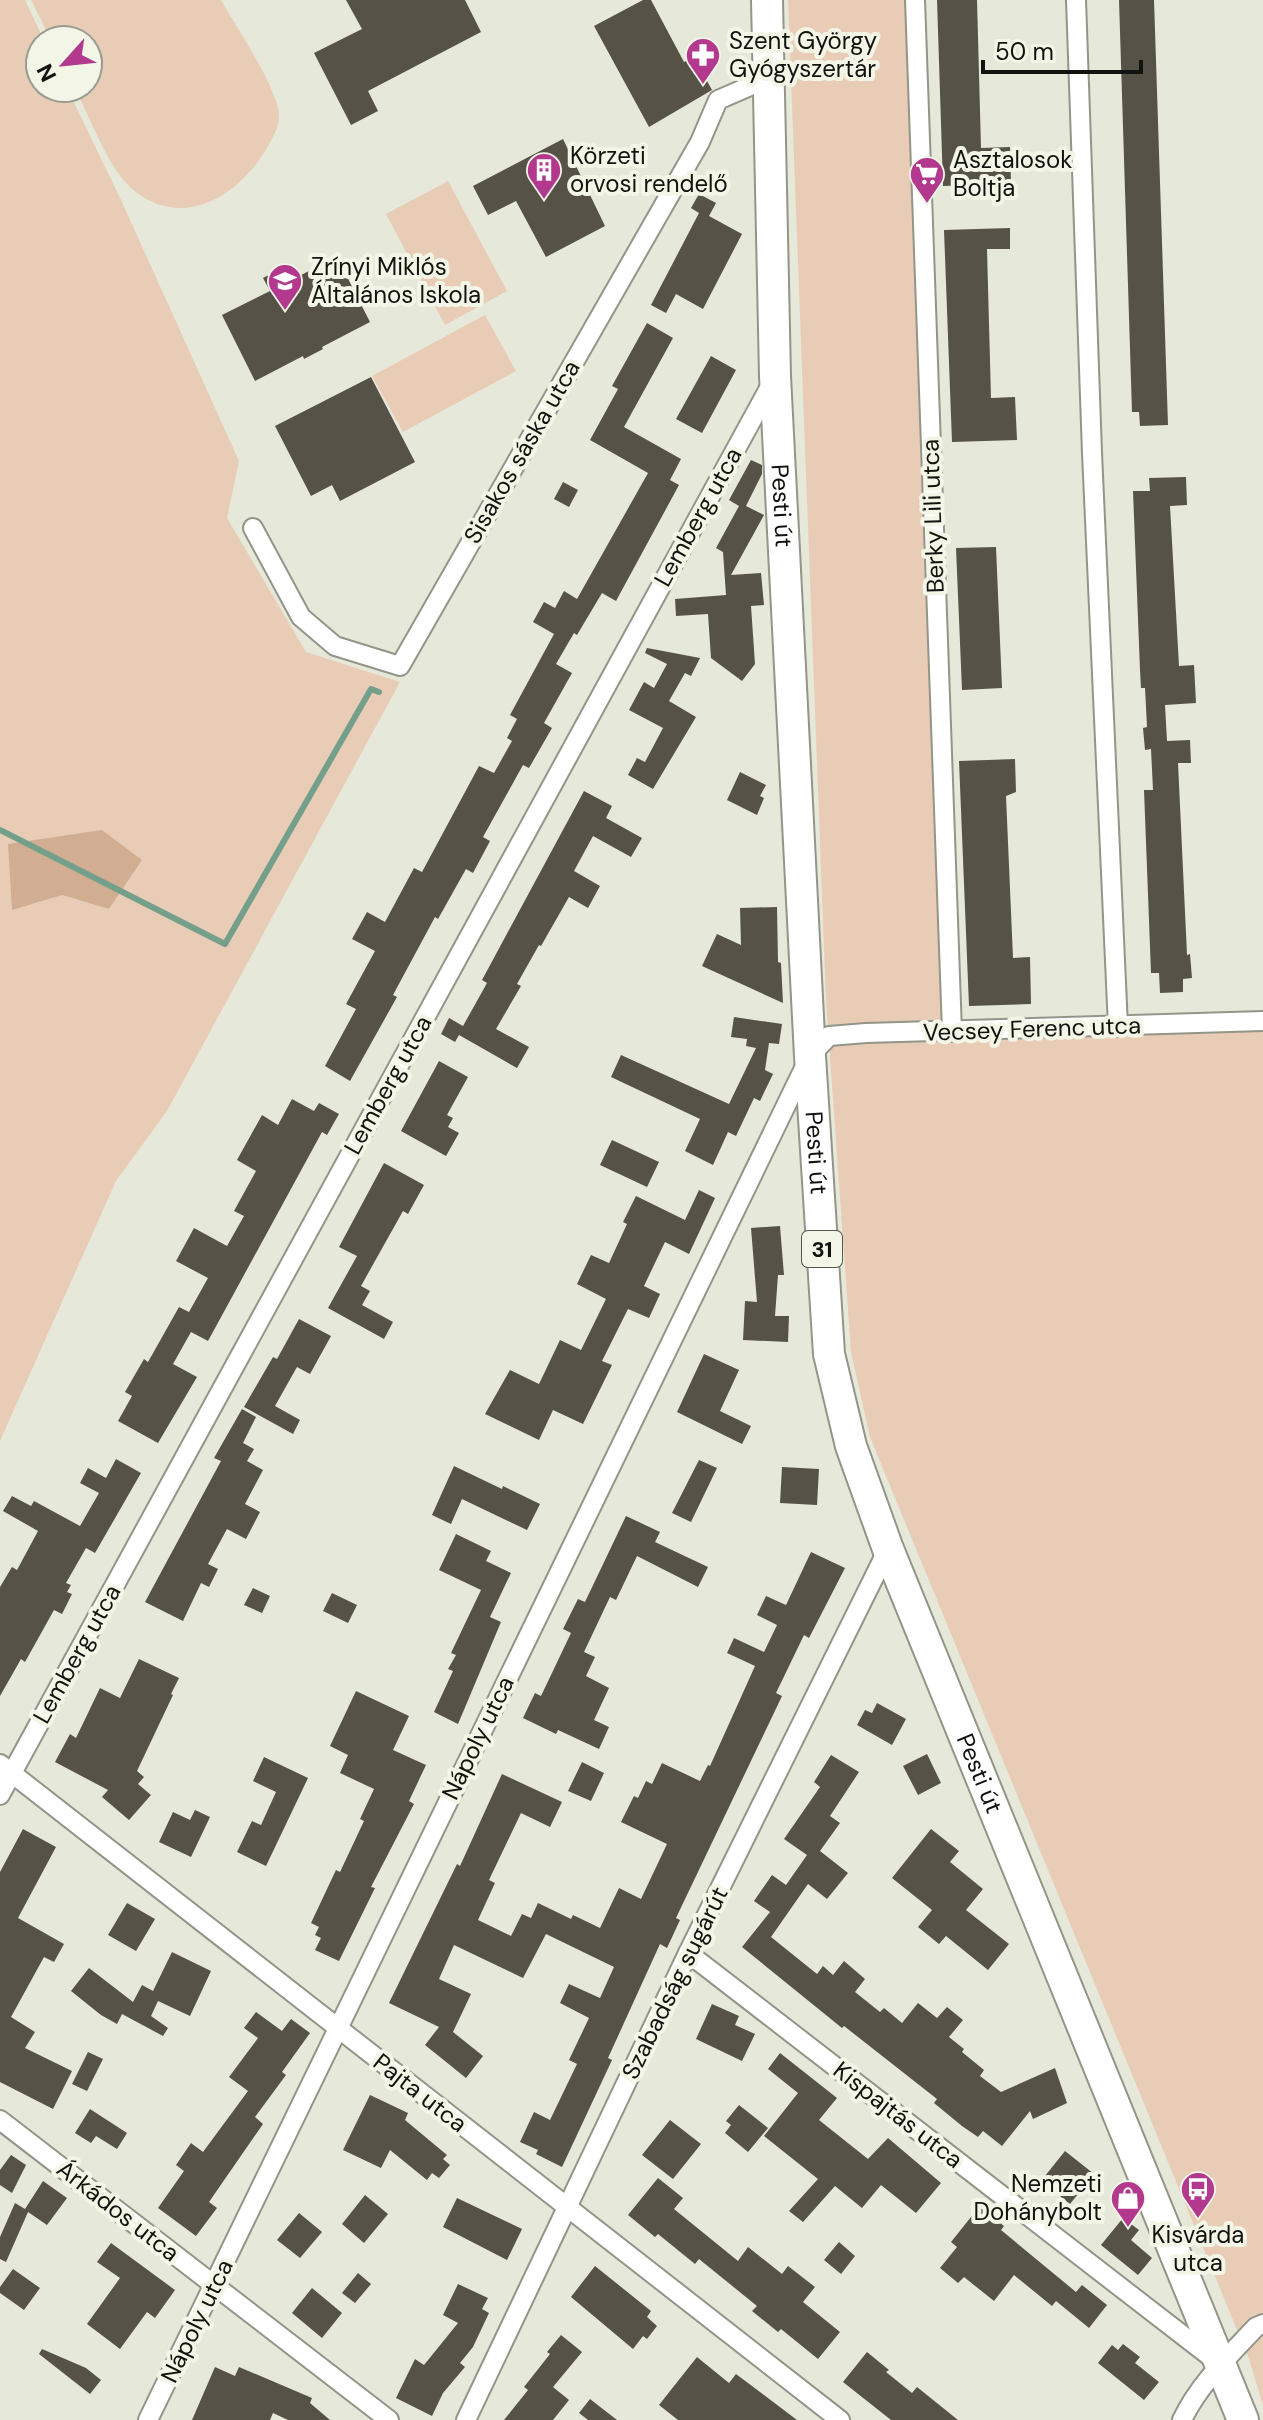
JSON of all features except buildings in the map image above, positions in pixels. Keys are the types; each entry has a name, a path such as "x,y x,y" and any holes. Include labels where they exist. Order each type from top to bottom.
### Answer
{"main road":[{"name":"Pesti út","path":"767,0 775,376 810,1056 829,1354 851,1446 888,1549 1243,2420"}],"street":[{"name":"Berky Lili utca","path":"915,0 952,1032"},
{"path":"1076,0 1118,1027"},
{"name":"Sisakos sáska utca","path":"253,528 301,617 335,646 400,666 694,154 718,100 771,77"},
{"name":"Lemberg utca","path":"0,1795 6,1769 775,376"},
{"name":"Vecsey Ferenc utca","path":"810,1056 829,1036 1263,1021"},
{"name":"Nápoly utca","path":"148,2420 810,1056"},
{"name":"Szabadság sugárút","path":"466,2420 688,1953 888,1549"},
{"name":"Pajta utca","path":"6,1769 840,2420"},
{"name":"Kispajtás utca","path":"688,1953 1221,2365"},
{"name":"Árkádos utca","path":"0,2120 389,2420"},
{"path":"1182,2420 1193,2398 1256,2327 1263,2324"}],"shaded area":[{"path":"0,0 25,0 36,24 24,24 24,104 75,104 239,461 227,518 306,652 400,682 167,1111 116,1181 0,1441","holes":["142,860 109,909 62,895"]},
{"path":"31,0 221,0 274,95 279,113 275,134 256,165 242,180 210,202 174,208 155,203 136,192 117,172 82,104 104,104 104,24 43,24"},
{"path":"788,0 915,0 952,1032 1263,1021 1263,2405 1249,2359 870,1437 851,1352 826,1000"},
{"path":"448,181 507,291 445,325 386,214"},
{"path":"485,315 516,371 403,432 372,376"},
{"path":"102,830 142,860 109,909 62,895 12,910 8,844"}],"waterway":[{"path":"0,830 225,944 371,689 379,692"}],"place":[{"name":"Szent György Gyógyszertár","path":"703,86"},
{"name":"Körzeti orvosi rendelő","path":"544,201"},
{"name":"Asztalosok Boltja","path":"927,205"},
{"name":"Zrínyi Miklós Általános Iskola","path":"285,312"},
{"name":"Kisvárda utca","path":"1198,2220"},
{"name":"Nemzeti Dohánybolt","path":"1128,2229"}]}
